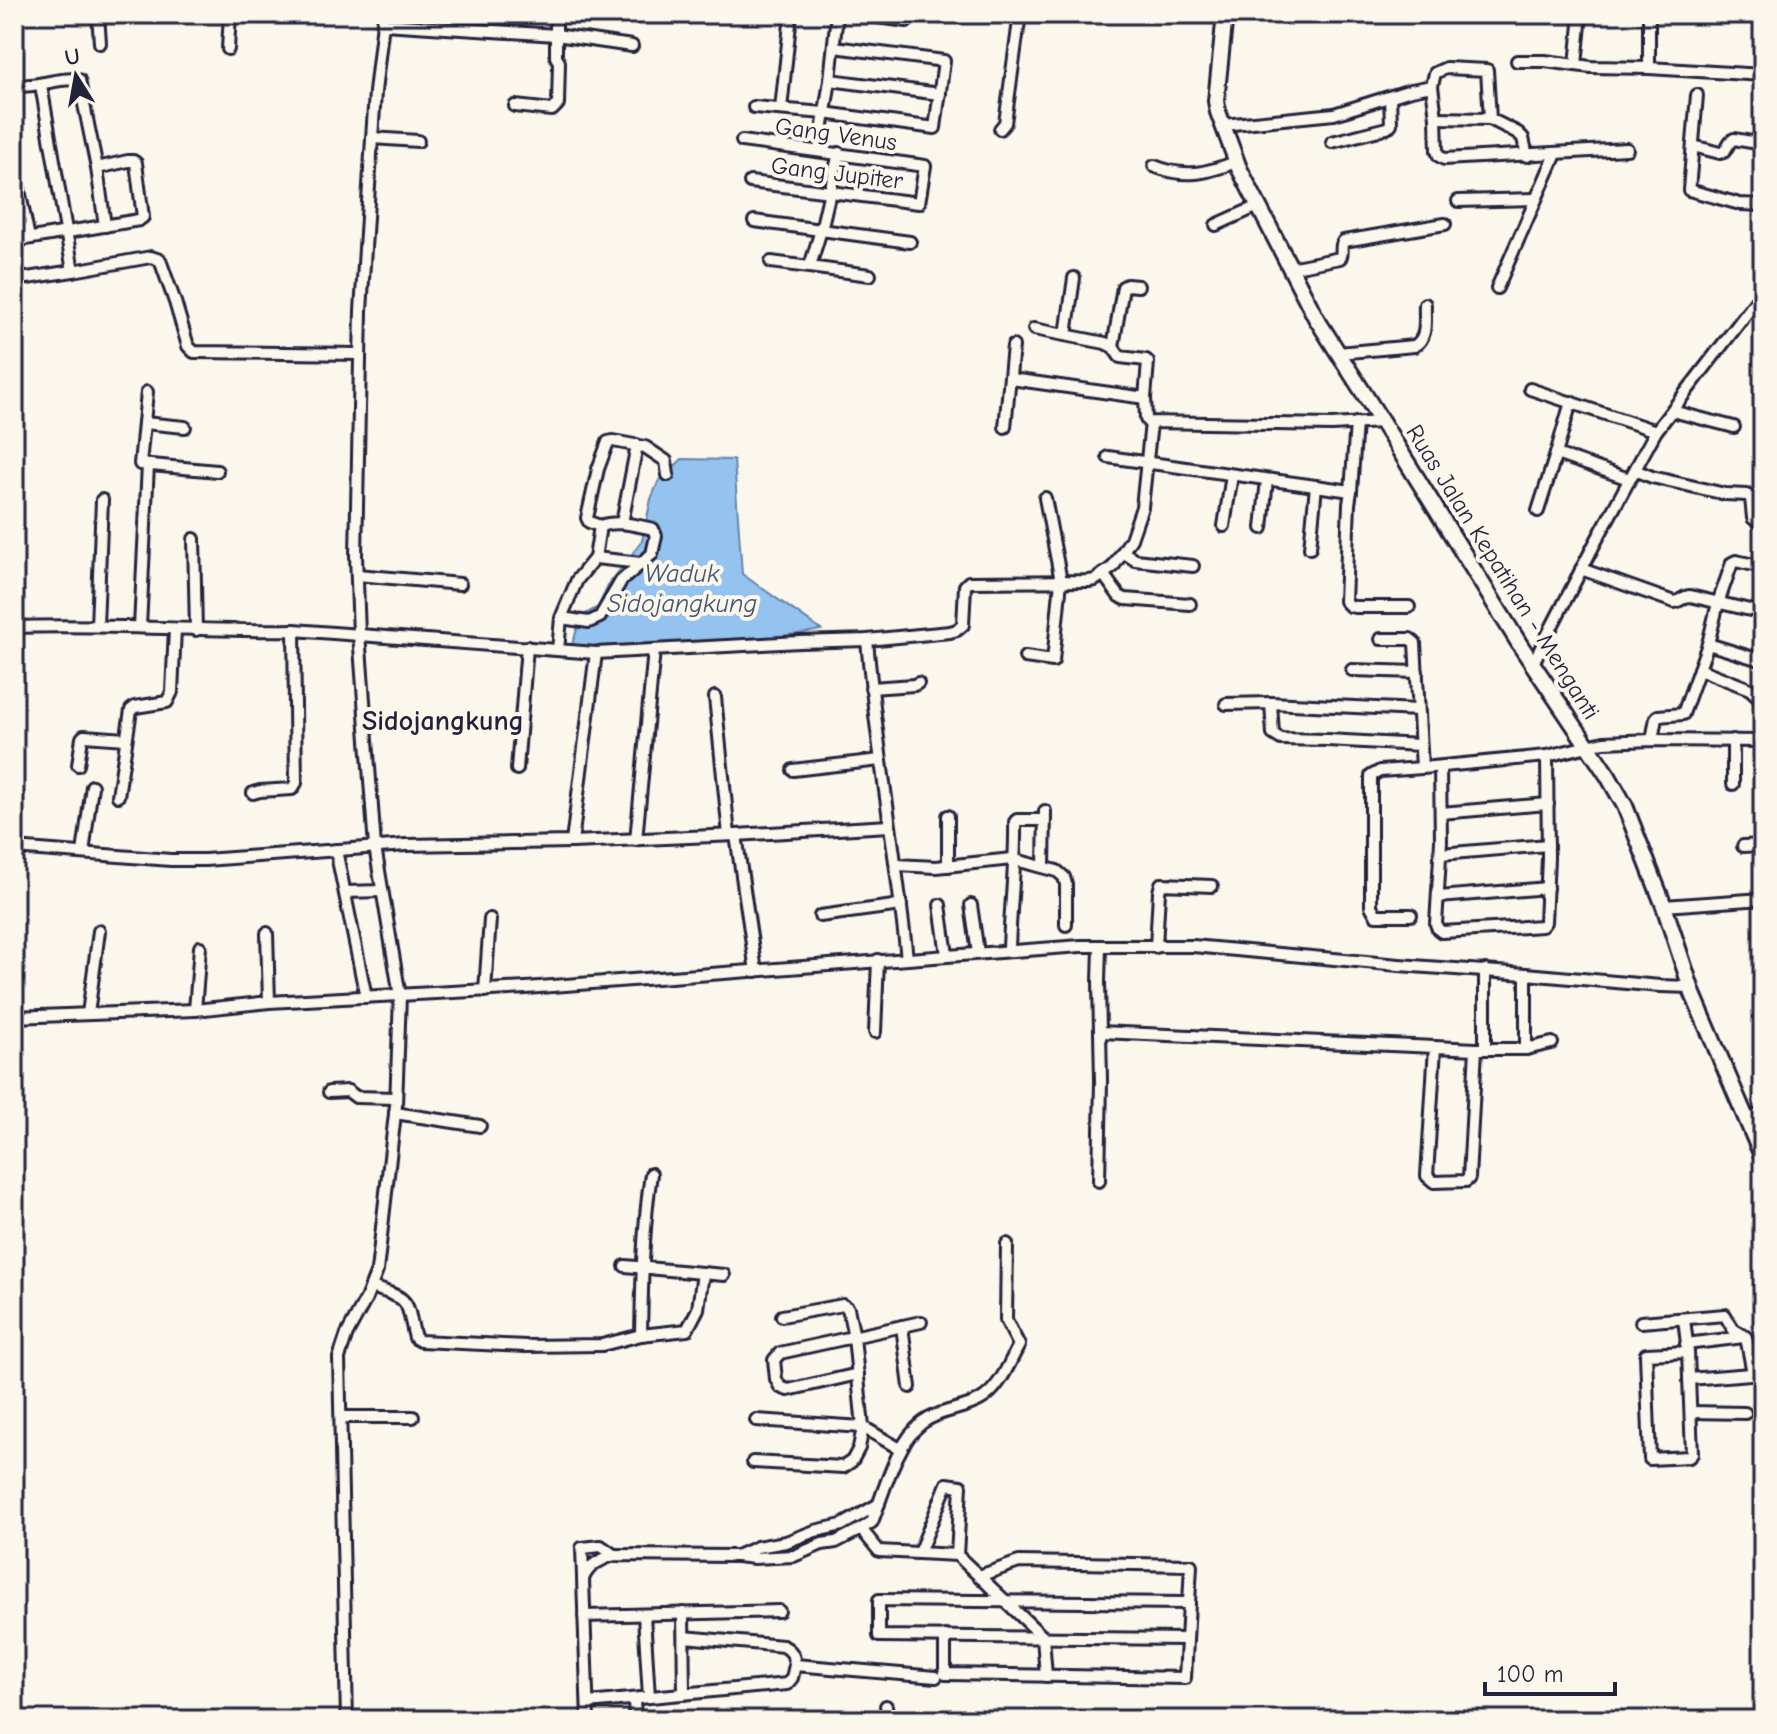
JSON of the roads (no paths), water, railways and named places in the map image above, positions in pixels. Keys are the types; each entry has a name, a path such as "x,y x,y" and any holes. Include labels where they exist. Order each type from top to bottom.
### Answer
{"main road":[{"name":"Ruas Jalan Kepatihan - Menganti","path":"1225,14 1216,91 1218,112 1236,162 1316,318 1625,806 1691,987 1763,1156"}],"street":[{"path":"98,14 100,43"},
{"path":"228,49 230,14"},
{"path":"515,106 552,110 558,104 556,14"},
{"path":"781,109 791,14"},
{"path":"819,151 837,14"},
{"path":"855,14 907,21"},
{"path":"1000,129 1005,123 1020,14"},
{"path":"1576,65 1581,14"},
{"path":"1649,14 1649,68"},
{"path":"347,1720 339,1358 377,1271 395,1113 400,996 375,847 357,575 361,311 375,92 384,19 556,35 632,46"},
{"path":"754,107 935,128 944,61 834,47"},
{"path":"1517,61 1763,75"},
{"path":"1490,119 1487,70 1446,68 1435,73 1432,86 1437,151 1444,159 1627,149"},
{"path":"14,85 41,85 73,78 79,80 105,226"},
{"path":"830,80 940,94"},
{"path":"41,85 73,271"},
{"path":"1223,125 1334,114 1432,86"},
{"path":"1697,95 1689,190 1740,204 1763,205"},
{"path":"1332,142 1387,128 1391,124 1390,97"},
{"path":"1436,118 1490,119 1518,133 1523,138 1527,156"},
{"path":"372,138 418,141"},
{"path":"1693,146 1720,153 1734,139 1763,144"},
{"name":"Gang Venus","path":"742,141 925,166 919,203"},
{"path":"810,266 839,153"},
{"path":"1497,288 1556,154"},
{"path":"14,241 143,217 136,163 128,161 97,168"},
{"path":"1154,166 1165,171 1197,174 1236,162"},
{"path":"14,165 29,238"},
{"name":"Gang Jupiter","path":"750,182 919,203"},
{"path":"1458,201 1536,199"},
{"path":"1216,225 1258,206"},
{"path":"754,221 910,242"},
{"path":"1290,268 1340,258 1344,241 1445,224"},
{"path":"14,280 157,258 188,346 194,352 360,354"},
{"path":"771,262 870,275"},
{"path":"1066,335 1074,278"},
{"path":"1113,347 1123,287 1138,286"},
{"path":"1533,663 1656,431 1763,292"},
{"path":"1338,353 1420,343 1424,334 1425,304"},
{"path":"1034,329 1105,343 1113,347 1120,357 1148,362 1146,421 1151,423 1332,425 1382,422"},
{"path":"1005,427 1013,346"},
{"path":"1011,379 1145,398"},
{"path":"1530,389 1656,431"},
{"path":"147,392 140,464 217,471"},
{"path":"1538,511 1571,402"},
{"path":"1672,411 1734,427"},
{"path":"144,423 185,427"},
{"path":"14,627 66,625 294,630 596,653 867,640 957,630 963,625 965,586 969,582 1089,581 1113,567 1131,539 1142,507 1151,423"},
{"path":"1356,423 1344,575 1346,604 1355,607 1409,607"},
{"path":"561,618 589,622 600,617 621,581 652,554 655,545 653,529 622,523 600,526 587,518 607,443 613,441 645,447 666,461 668,475"},
{"path":"622,523 637,445"},
{"path":"1556,454 1632,475 1725,494 1747,495 1751,498 1753,518 1763,521"},
{"path":"1108,457 1351,491"},
{"path":"140,627 148,465"},
{"path":"1224,526 1232,475"},
{"path":"1262,528 1267,480"},
{"path":"1310,548 1316,486"},
{"path":"1025,657 1053,661 1061,581 1045,498"},
{"path":"97,626 102,500"},
{"path":"558,650 561,618 577,580 595,558 600,526"},
{"path":"194,539 196,630"},
{"path":"1123,552 1135,560 1193,566"},
{"path":"595,558 641,563"},
{"path":"1652,740 1658,716 1683,714 1732,563 1736,561 1763,567"},
{"path":"1581,569 1674,602 1687,596 1750,610"},
{"path":"1103,574 1119,596 1125,599 1190,604"},
{"path":"357,575 460,584"},
{"path":"118,796 131,710 167,702 172,692 175,629"},
{"path":"253,793 295,788 294,630"},
{"path":"1381,639 1415,641 1422,768"},
{"path":"867,640 907,959"},
{"path":"1708,644 1763,661"},
{"path":"517,769 527,647"},
{"path":"636,840 654,650"},
{"path":"572,842 596,653"},
{"path":"1699,669 1750,689 1763,701"},
{"path":"1352,670 1417,672"},
{"path":"871,688 918,683"},
{"path":"715,697 732,835 756,971"},
{"path":"1226,704 1271,703 1418,710"},
{"path":"1271,703 1273,734 1281,739 1420,745"},
{"path":"78,765 84,736 126,739"},
{"path":"1733,740 1733,784"},
{"path":"1411,915 1376,915 1371,906 1371,776 1380,771 1547,756 1604,742 1763,741"},
{"path":"1440,767 1438,929 1442,932 1542,926 1545,922 1547,888 1547,756"},
{"path":"793,770 880,760"},
{"path":"83,853 92,786"},
{"path":"1441,813 1548,804"},
{"path":"948,816 948,866"},
{"path":"1009,950 1017,820 1045,816 1044,867"},
{"path":"14,848 205,860 375,847 636,840 889,826"},
{"path":"1441,854 1548,845"},
{"path":"1743,846 1763,845"},
{"path":"336,850 366,997"},
{"path":"896,865 948,866 1016,860 1044,867 1064,877 1066,925"},
{"path":"1156,947 1161,884 1212,886"},
{"path":"1439,897 1547,888"},
{"path":"345,892 382,891"},
{"path":"1664,906 1763,899"},
{"path":"820,916 901,905"},
{"path":"940,905 947,955"},
{"path":"971,905 978,953"},
{"path":"485,991 490,919"},
{"path":"88,1014 99,931"},
{"path":"267,933 269,1002"},
{"path":"14,1017 195,1010 269,1002 485,991 1081,946 1193,946 1691,987"},
{"path":"195,1010 200,947"},
{"path":"1099,1181 1100,947"},
{"path":"875,1032 878,960"},
{"path":"1435,1047 1427,1176 1434,1182 1466,1181 1469,1178 1485,970"},
{"path":"1526,974 1526,1049"},
{"path":"1100,1032 1480,1049 1526,1049 1552,1043"},
{"path":"329,1092 348,1091 356,1097 396,1098"},
{"path":"395,1113 480,1126"},
{"path":"1746,1118 1763,1114"},
{"path":"641,1335 642,1268 651,1174"},
{"path":"583,1579 586,1570 599,1560 614,1555 794,1556 822,1544 836,1542 872,1522 900,1449 922,1423 947,1410 980,1400 995,1388 1019,1345 1006,1320 1007,1244"},
{"path":"625,1266 724,1275"},
{"path":"371,1287 403,1299 408,1306 415,1338 420,1341 526,1346 602,1345 641,1335 687,1330 698,1309 703,1273"},
{"path":"753,1462 843,1467 852,1461 859,1448 863,1427 848,1308 843,1305 782,1316"},
{"path":"1641,1322 1725,1315 1733,1329 1746,1337 1758,1373 1689,1379"},
{"path":"1684,1319 1687,1348 1691,1412 1691,1456 1650,1459 1646,1354 1687,1348 1746,1337"},
{"path":"858,1374 788,1390 780,1387 776,1379 774,1360 780,1353 921,1322"},
{"path":"902,1326 910,1387"},
{"path":"1691,1412 1745,1413"},
{"path":"341,1417 413,1417"},
{"path":"756,1420 863,1427 900,1449"},
{"path":"919,1553 947,1484 961,1486 957,1555"},
{"path":"737,1556 757,1547 786,1542 842,1525 879,1504"},
{"path":"861,1529 879,1551 957,1555 1043,1637 1046,1676"},
{"path":"815,1531 822,1544"},
{"path":"588,1720 582,1548 601,1546 614,1555"},
{"path":"945,1636 945,1674 1185,1678 1191,1565 1019,1562 979,1576"},
{"path":"1187,1639 879,1636 879,1600 1189,1603"},
{"path":"584,1616 779,1611"},
{"path":"683,1613 684,1694"},
{"path":"644,1615 649,1697"},
{"path":"588,1703 787,1684 792,1678 794,1656 783,1646 684,1637"},
{"path":"795,1665 936,1677"},
{"path":"634,1699 635,1720"},
{"path":"886,1706 888,1720"}],"water":[{"name":"Waduk Sidojangkung","path":"682,459 734,460 742,574 821,630 734,645 612,652 572,644 582,616 598,607 609,584 642,541 658,482"}],"district":[{"name":"Sidojangkung","path":"443,720"}]}
